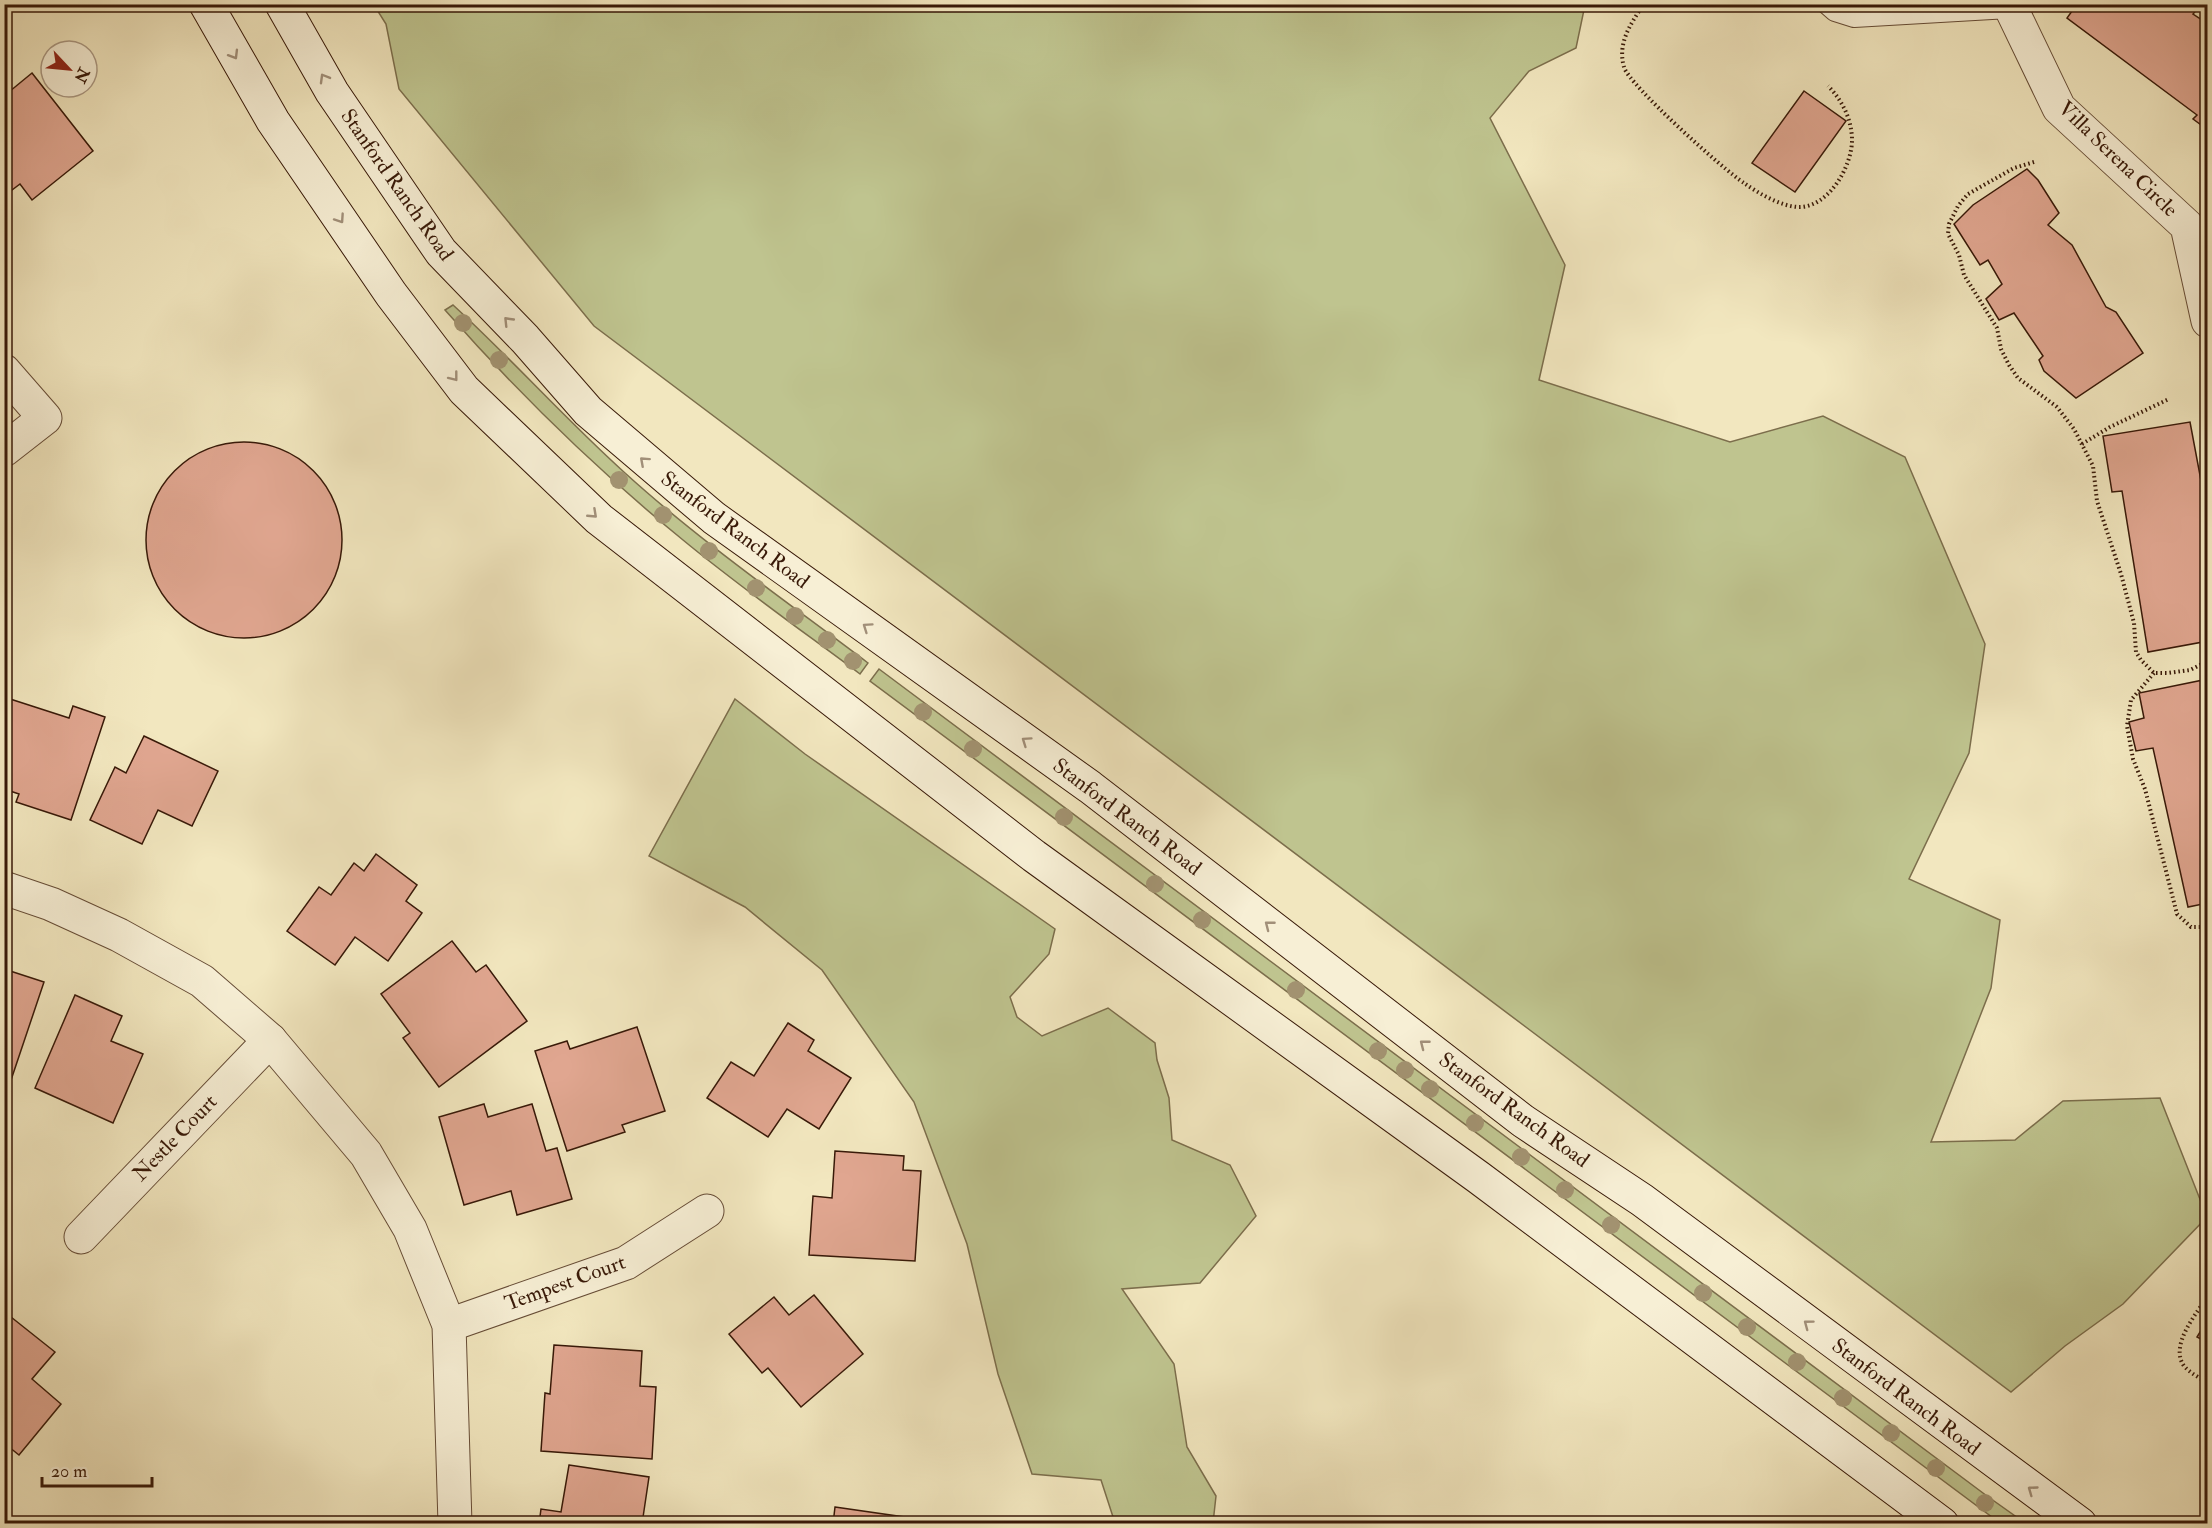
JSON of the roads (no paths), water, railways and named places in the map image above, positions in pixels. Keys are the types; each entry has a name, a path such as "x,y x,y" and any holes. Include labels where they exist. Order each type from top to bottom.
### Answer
{"main road":[{"path":"206,4 273,121 391,294 464,390 599,519 1034,856 1478,1177 1942,1524"},
{"name":"Stanford Ranch Road","path":"282,4 332,92 441,252 525,339 588,411 657,472 714,518 1090,787 1523,1121 1642,1200 2080,1524"},
{"name":"Villa Serena Circle","path":"2009,6 2059,108 2187,226 2208,321"},
{"path":"4,371 45,418 4,450"},
{"path":"4,888 51,904 119,934 202,981 270,1040 366,1154 410,1229 448,1325 454,1524"},
{"name":"Nestle Court","path":"81,1237 270,1040"},
{"name":"Tempest Court","path":"448,1325 626,1263 707,1211"}],"lane":[{"path":"1827,4 1835,10 1854,17 2009,6"}]}
